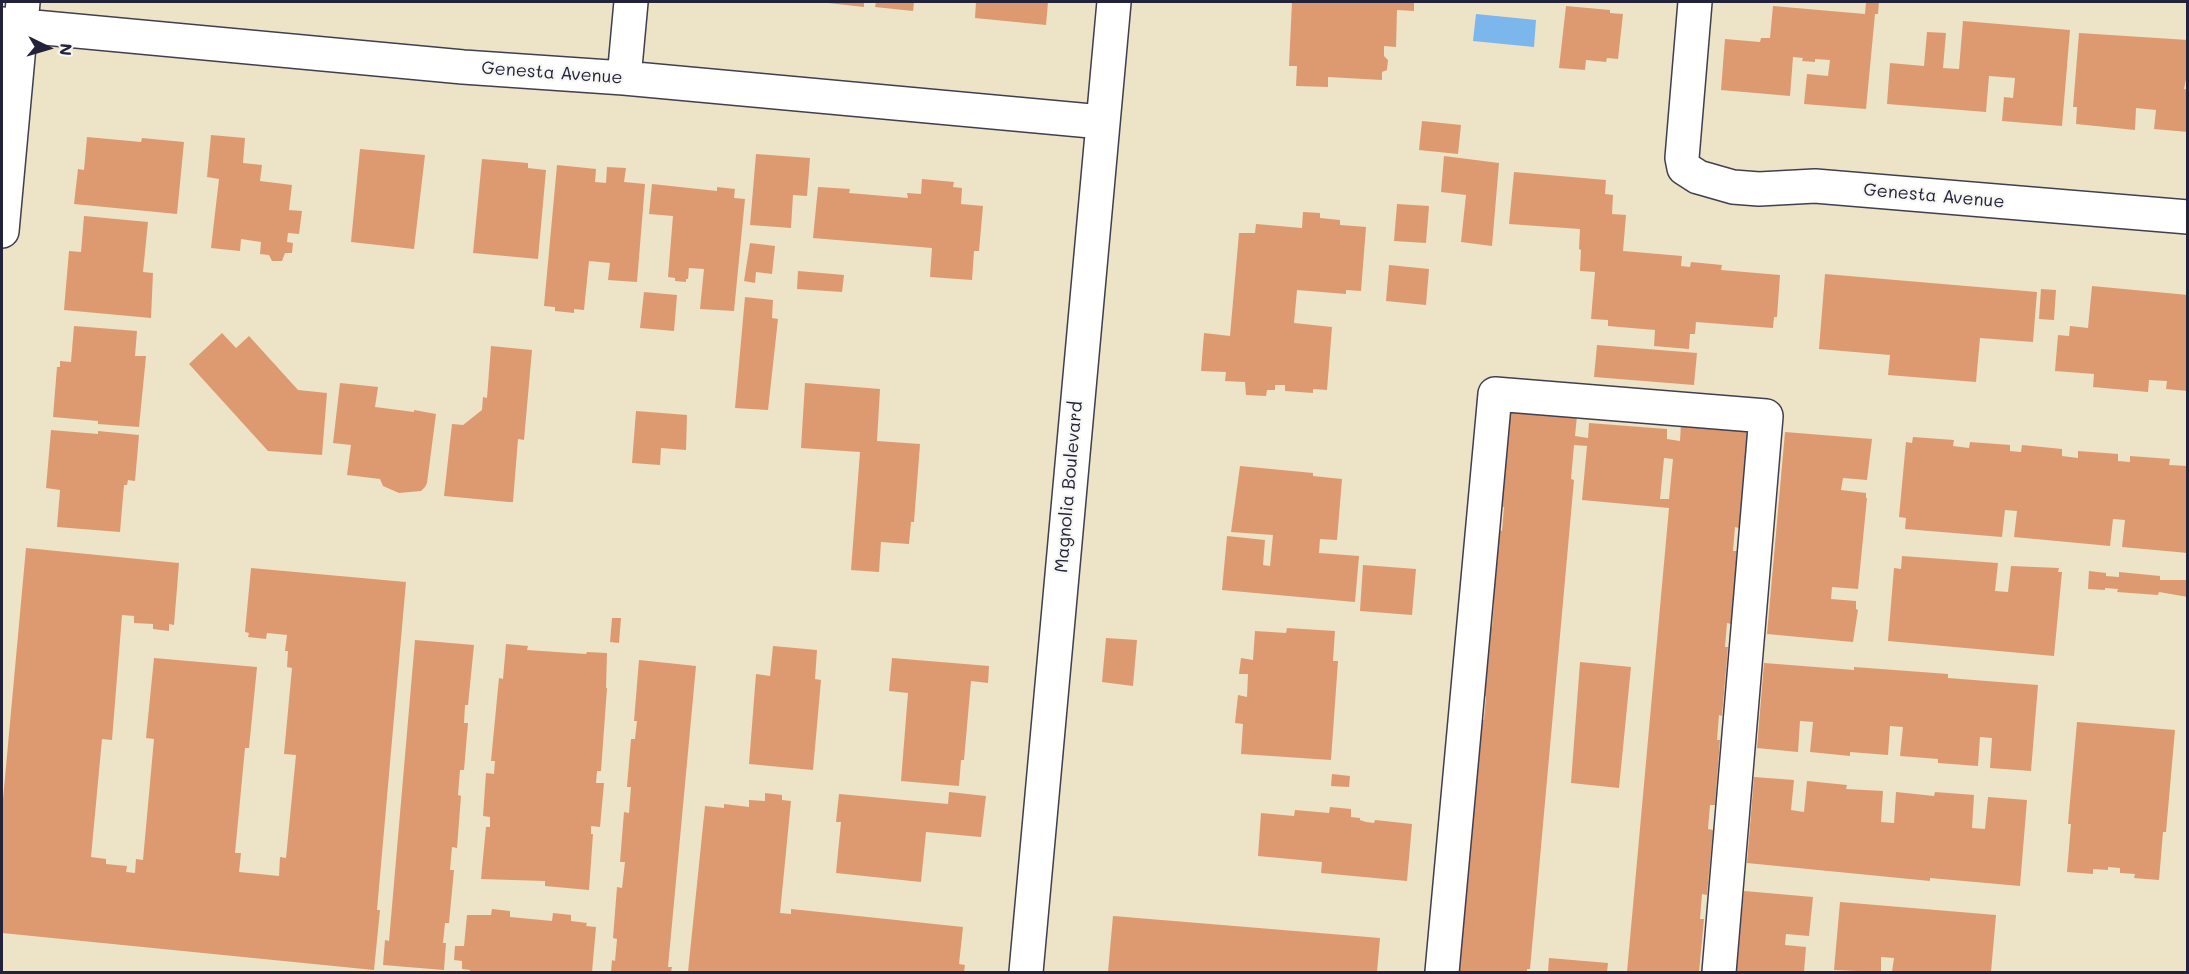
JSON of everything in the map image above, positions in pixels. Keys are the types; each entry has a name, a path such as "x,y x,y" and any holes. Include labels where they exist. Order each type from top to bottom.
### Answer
{"street":[{"path":"624,78 631,2"},
{"name":"Magnolia Boulevard","path":"1026,972 1114,2"},
{"name":"Genesta Avenue","path":"1695,2 1682,146 1684,168 1698,177 1733,187 1759,189 1815,186 2187,217"},
{"path":"2,231 15,17"},
{"name":"Genesta Avenue","path":"15,17 463,67 624,78 1102,122"},
{"path":"1442,972 1495,394 1766,417 1719,972"}],"water":[{"path":"1476,14 1536,20 1534,47 1473,41"}],"building":[{"path":"864,2 864,7 828,3"},
{"path":"876,2 914,2 913,11 875,7"},
{"path":"976,2 1048,2 1046,25 975,18"},
{"path":"1292,2 1414,2 1414,11 1397,10 1396,47 1384,46 1384,56 1388,60 1387,70 1382,72 1382,80 1328,77 1328,87 1296,86 1297,66 1289,66"},
{"path":"1866,2 1879,2 1878,14 1875,14 1866,109 1804,104 1807,74 1828,76 1830,60 1802,61 1803,58 1793,57 1790,96 1721,90 1725,39 1760,42 1761,38 1770,38 1773,6 1865,14"},
{"path":"1566,6 1610,10 1610,13 1623,14 1618,59 1607,58 1606,62 1586,60 1585,70 1559,68"},
{"path":"1963,21 2070,30 2062,126 2002,121 2004,97 2013,98 2015,78 1989,76 1986,112 1887,104 1890,63 1924,66 1927,32 1946,33 1943,68 1959,69"},
{"path":"2079,33 2188,40 2188,70 2184,89 2188,90 2188,132 2154,129 2156,110 2136,108 2135,130 2076,124 2077,107 2073,107"},
{"path":"1422,121 1461,125 1458,154 1419,150"},
{"path":"211,135 245,138 243,163 262,165 260,181 292,185 289,210 302,211 299,234 288,233 287,242 293,243 292,253 285,253 282,261 272,261 269,255 260,254 261,242 241,239 240,251 211,248 219,179 207,177"},
{"path":"87,137 141,142 142,138 184,142 177,214 74,204 78,169 84,170"},
{"path":"360,149 425,155 414,249 351,242"},
{"path":"756,154 810,158 807,196 793,195 791,228 750,225"},
{"path":"1444,156 1499,163 1492,246 1461,242 1466,195 1441,192"},
{"path":"482,159 528,163 528,168 546,170 538,259 473,253"},
{"path":"557,165 596,169 595,182 606,183 607,167 626,168 624,182 645,184 637,282 608,280 610,263 589,261 584,310 574,309 574,313 555,311 555,307 544,306"},
{"path":"1514,172 1606,180 1605,194 1613,195 1612,214 1626,215 1623,251 1682,256 1681,266 1690,267 1691,262 1722,265 1721,270 1780,275 1777,317 1774,317 1773,328 1696,322 1695,334 1690,334 1689,349 1654,346 1655,330 1608,326 1608,320 1591,319 1595,272 1580,271 1580,229 1509,224"},
{"path":"922,179 954,182 953,187 962,188 961,204 983,206 979,251 974,251 972,280 930,277 932,248 813,238 818,187 850,189 849,193 908,198 907,193 921,194"},
{"path":"652,184 717,191 717,187 735,189 734,198 745,199 734,311 700,309 704,269 689,268 686,282 675,281 675,278 668,277 673,216 649,214"},
{"path":"1397,204 1429,206 1426,243 1394,241"},
{"path":"1303,212 1320,213 1320,218 1340,220 1340,225 1366,227 1361,291 1346,290 1346,294 1297,290 1294,323 1332,327 1327,390 1313,389 1313,393 1285,391 1285,385 1275,385 1275,390 1267,390 1266,396 1246,395 1245,382 1225,381 1226,372 1201,371 1204,333 1230,336 1239,233 1255,233 1256,224 1302,228"},
{"path":"84,216 148,222 143,272 153,273 151,318 64,310 69,251 81,252"},
{"path":"750,243 775,246 772,274 756,272 755,283 744,281"},
{"path":"1389,265 1429,269 1426,305 1386,301"},
{"path":"798,271 844,275 842,292 797,289"},
{"path":"1825,274 2037,292 2033,342 1980,338 1976,382 1888,375 1890,355 1819,349"},
{"path":"2092,286 2188,295 2188,391 2166,389 2167,381 2149,380 2148,392 2093,387 2094,374 2055,371 2058,335 2069,336 2070,326 2088,328"},
{"path":"2041,289 2056,290 2054,320 2039,319"},
{"path":"644,292 677,295 674,331 640,328"},
{"path":"745,297 773,300 772,318 778,319 768,410 735,408"},
{"path":"74,326 137,331 135,356 146,356 139,427 53,417 57,367 60,367 60,361 71,362"},
{"path":"222,333 236,348 249,336 298,390 327,393 322,455 268,451 189,364"},
{"path":"1597,345 1697,353 1694,385 1594,377"},
{"path":"491,346 532,350 524,440 518,439 513,502 444,496 452,424 463,425 482,410 483,397 487,398"},
{"path":"340,383 378,387 375,407 436,414 427,483 421,491 399,493 383,486 380,479 347,475 351,445 333,443"},
{"path":"805,383 880,389 877,441 920,444 914,522 911,522 909,544 881,542 879,572 851,570 860,452 801,448"},
{"path":"1501,408 1577,416 1575,436 1588,438 1589,423 1667,429 1667,439 1680,441 1681,424 1756,431 1751,495 1742,495 1739,528 1735,527 1733,551 1737,551 1731,624 1727,623 1725,647 1728,647 1722,716 1719,715 1717,740 1720,740 1715,805 1710,805 1708,829 1713,830 1707,895 1702,894 1700,919 1704,919 1699,972 1627,972 1669,508 1582,500 1587,446 1574,445 1571,479 1574,480 1530,969 1527,969 1527,972 1453,972 1480,719 1484,720 1486,696 1482,696 1488,626 1492,627 1494,603 1490,603 1497,530 1502,531 1504,507 1500,507","holes":["1664,458 1673,459 1669,499 1660,499"]},
{"path":"636,411 687,415 686,450 661,448 660,465 632,463"},
{"path":"51,430 139,435 135,481 128,480 127,485 124,485 120,532 57,527 60,490 46,488"},
{"path":"1785,432 1872,439 1867,480 1843,478 1841,490 1866,493 1867,498 1858,589 1832,587 1831,599 1856,601 1858,610 1853,642 1767,634"},
{"path":"1913,437 1954,440 1953,446 1969,448 1970,442 2010,445 2010,451 2021,452 2022,445 2062,449 2062,456 2078,458 2078,451 2118,454 2118,461 2130,462 2130,456 2170,459 2169,465 2188,466 2188,553 2122,547 2125,520 2113,519 2110,546 2014,537 2017,511 2005,510 2002,537 1905,529 1906,518 1899,517 1906,442 1912,443"},
{"path":"1240,466 1313,473 1313,476 1342,479 1337,540 1320,539 1319,553 1359,556 1355,602 1222,590 1227,536 1265,540 1263,565 1270,566 1273,535 1231,532"},
{"path":"26,548 179,563 174,625 169,624 169,631 153,629 153,624 134,623 134,616 122,615 112,740 102,739 91,857 106,859 106,864 127,866 126,872 135,873 136,859 143,860 154,739 146,738 154,658 257,667 249,748 245,748 235,853 241,853 239,872 279,876 280,857 286,858 296,755 284,754 292,668 287,667 288,651 285,651 287,635 267,633 266,639 248,637 249,633 245,632 251,568 406,582 377,910 380,910 374,970 2,933 2,810"},
{"path":"1902,556 1998,563 1995,591 2008,592 2011,566 2059,568 2058,572 2062,572 2054,656 1888,641 1894,568 1901,569"},
{"path":"1363,565 1416,569 1412,615 1360,611"},
{"path":"2089,571 2106,573 2106,576 2119,577 2119,572 2160,576 2160,580 2188,580 2188,597 2159,592 2158,595 2117,592 2118,589 2088,589"},
{"path":"612,618 621,618 619,643 610,642"},
{"path":"1287,628 1335,631 1333,661 1338,661 1331,760 1241,754 1243,724 1235,723 1238,695 1247,697 1248,674 1239,674 1241,658 1253,660 1255,631 1286,633"},
{"path":"1106,638 1137,640 1133,686 1102,682"},
{"path":"415,640 474,645 468,705 465,705 464,723 468,723 464,770 460,770 458,795 461,796 457,848 452,847 450,870 454,870 449,923 445,923 443,943 446,943 444,970 383,965 385,940 389,941"},
{"path":"506,644 528,646 527,650 607,653 601,771 597,771 596,783 604,783 600,827 591,826 591,834 593,834 589,890 545,886 545,881 481,879 486,827 490,827 490,817 483,816 486,773 494,774 495,761 491,761 499,678 503,679"},
{"path":"773,646 817,650 815,679 821,680 813,770 749,764 756,674 770,676"},
{"path":"892,658 989,666 988,683 971,681 964,760 961,760 959,786 901,781 908,693 889,691"},
{"path":"639,660 696,666 668,967 672,967 671,972 611,972 612,960 615,961 617,939 613,938 617,887 622,888 625,862 620,862 624,812 629,813 631,787 627,787 631,739 635,739 637,721 634,721"},
{"path":"1580,662 1631,667 1619,788 1571,783"},
{"path":"1764,663 1948,674 1948,678 2038,685 2031,771 1990,768 1992,738 1980,737 1978,766 1938,763 1938,759 1900,756 1903,727 1890,726 1888,755 1850,752 1850,756 1810,752 1813,722 1800,721 1798,752 1757,748"},
{"path":"2077,722 2175,730 2166,832 2163,832 2159,880 2134,878 2135,874 2120,873 2120,868 2093,869 2093,874 2067,872 2071,824 2068,824"},
{"path":"1332,774 1350,776 1349,787 1331,786"},
{"path":"1754,777 1794,780 1791,810 1804,812 1807,781 1847,785 1846,789 1883,791 1881,822 1894,823 1896,792 1934,796 1935,792 1974,795 1972,828 1985,829 1988,797 2027,800 2020,886 1930,878 1930,881 1747,863"},
{"path":"949,792 986,796 981,837 926,832 921,882 836,873 841,822 836,822 839,794 948,804"},
{"path":"765,793 782,795 782,800 791,801 780,913 791,914 791,909 963,927 959,964 965,965 964,972 688,972 705,806 724,808 724,804 749,807 749,800 765,801"},
{"path":"1330,807 1351,809 1351,817 1360,818 1366,822 1374,823 1375,820 1412,824 1407,881 1321,873 1322,862 1258,856 1261,813 1294,816 1295,810 1329,813"},
{"path":"1744,891 1813,897 1809,936 1786,934 1785,945 1806,947 1804,972 1736,972"},
{"path":"1840,902 1996,915 1991,972 1892,972 1894,958 1881,957 1881,972 1834,970"},
{"path":"492,909 510,911 510,917 552,921 553,913 571,915 571,921 596,927 592,972 470,972 470,970 462,969 462,961 454,960 455,946 464,946 467,915 491,915"},
{"path":"1113,916 1380,938 1377,972 1108,972"},
{"path":"1549,958 1608,963 1607,972 1548,972"}]}
